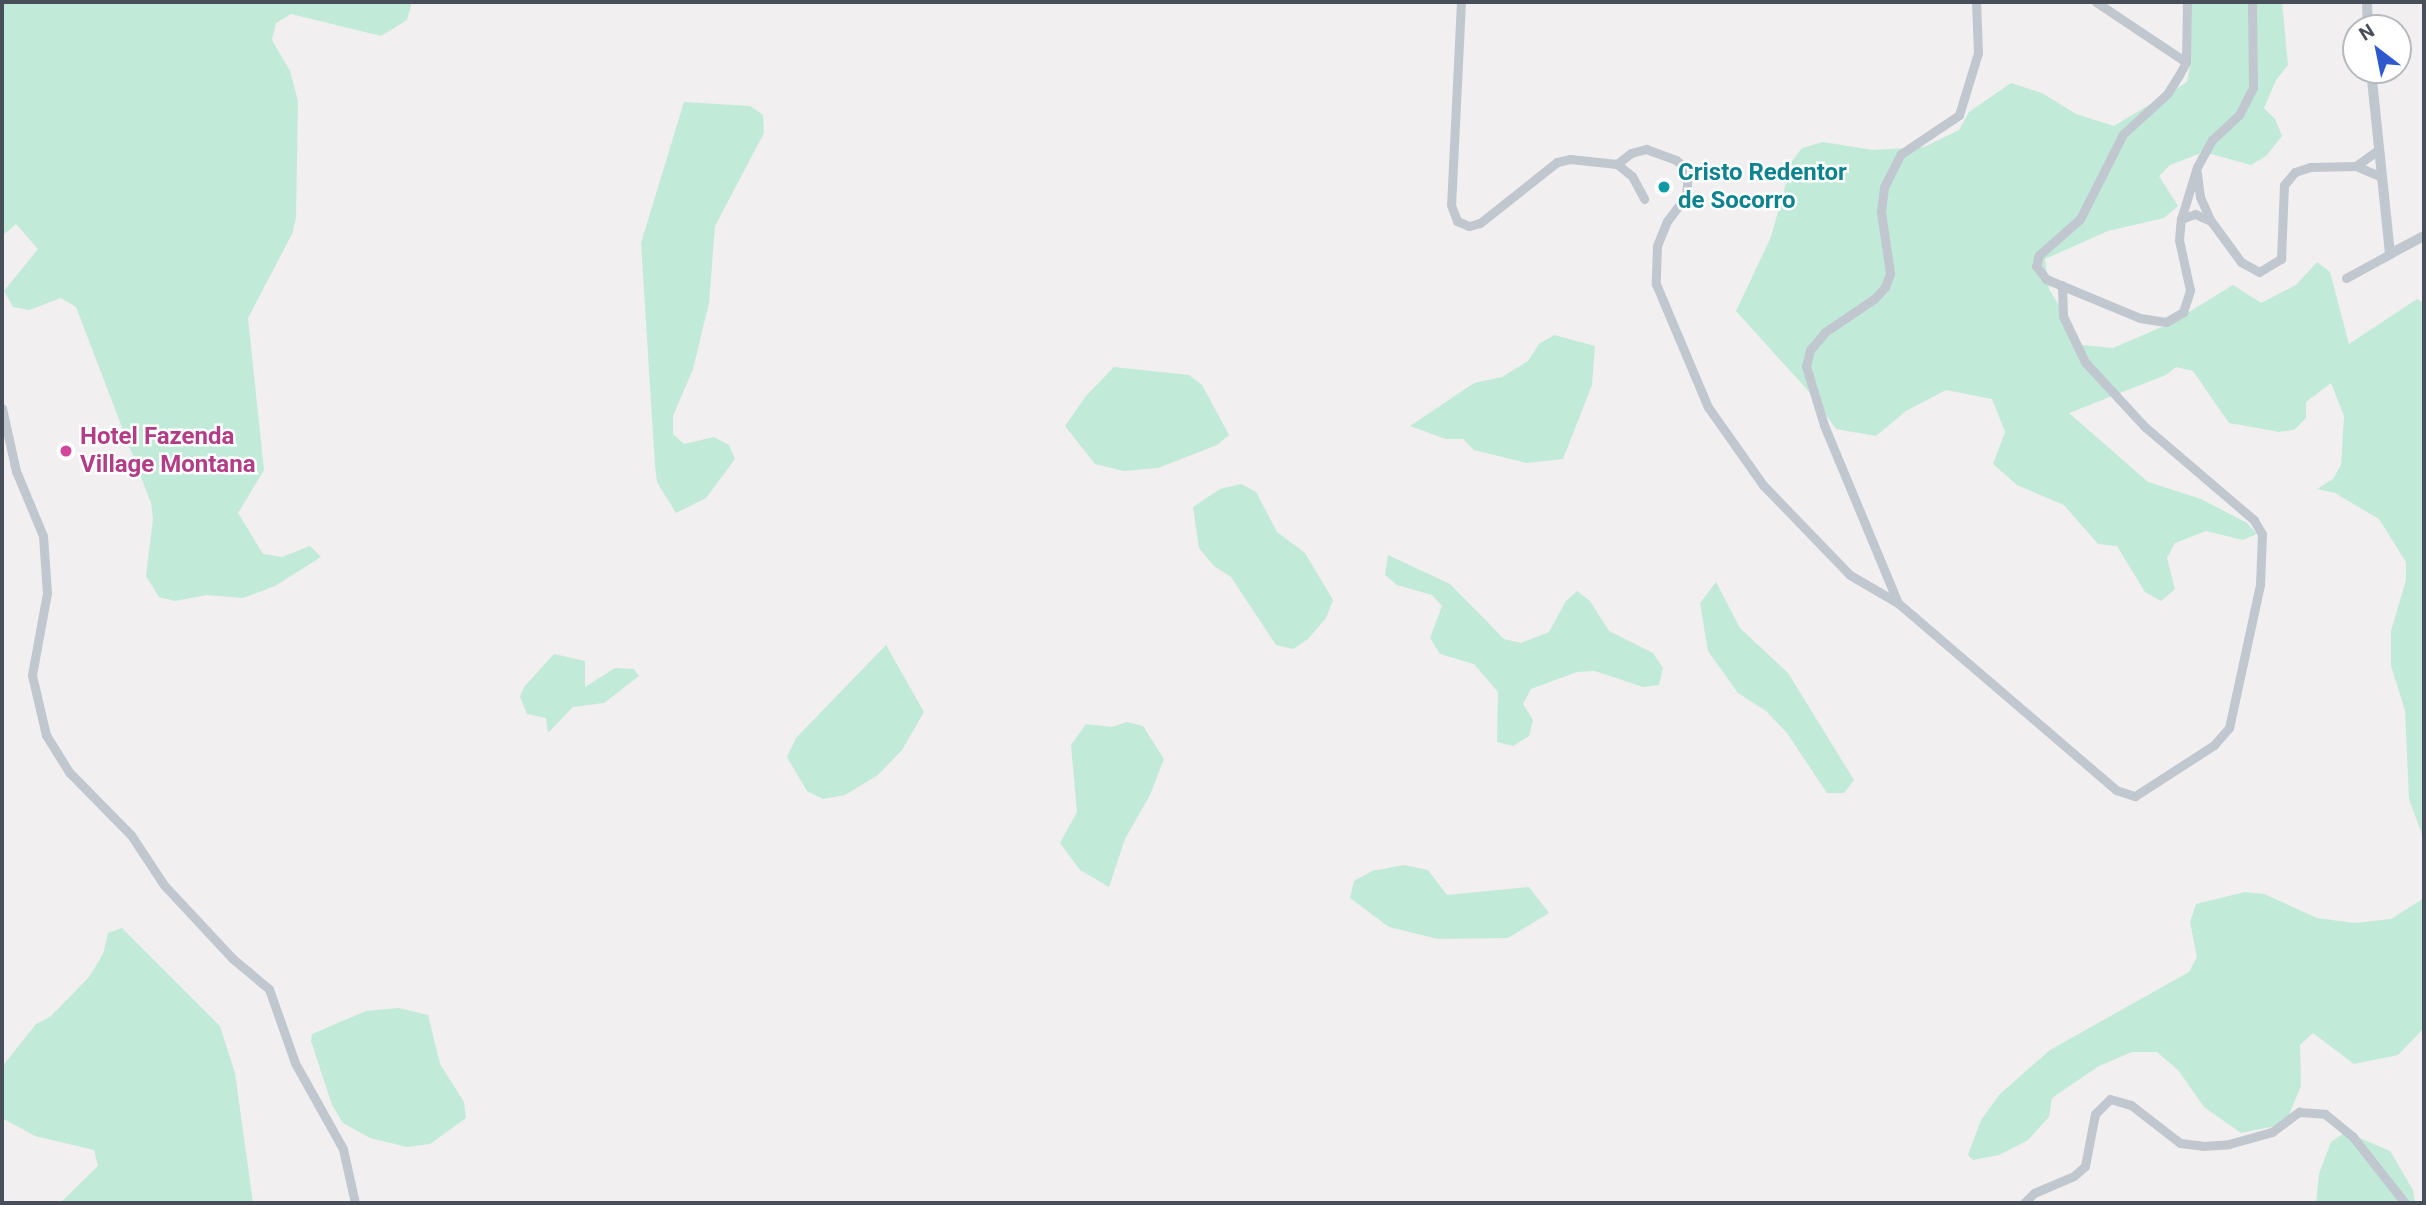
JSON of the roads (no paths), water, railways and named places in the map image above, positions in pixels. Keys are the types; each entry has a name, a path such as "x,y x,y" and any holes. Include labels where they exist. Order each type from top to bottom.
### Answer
{"street":[{"path":"1461,2 1451,205 1457,221 1469,226 1480,223 1557,162 1587,159 1617,164 1632,176 1644,199"},
{"path":"1898,603 1824,425 1806,366 1810,350 1825,332 1874,299 1885,287 1889,274 1881,212 1884,187 1901,154 1959,115 1978,53 1976,2"},
{"path":"2096,2 2186,62"},
{"path":"2187,2 2186,62 2167,94 2123,134 2080,219 2039,255 2039,272 2062,285 2140,318 2156,322 2176,318 2188,304 2190,290 2179,240 2181,219 2196,167 2212,140 2239,115 2250,94 2252,2"},
{"path":"2372,84 2379,176 2390,254"},
{"path":"1617,164 1631,153 1646,149 1676,160 1688,170 1690,187 1661,231 1655,265 1666,315 1708,407 1763,485 1850,575 1898,603 2125,796 2142,793 2176,766 2214,745 2228,728 2260,585 2262,534 2254,520 2165,446 2085,362 2063,316 2062,285"},
{"path":"2356,166 2377,151"},
{"path":"2196,167 2200,197 2211,221 2248,269 2269,270 2281,258 2284,247 2283,199 2289,178 2310,167 2356,166 2379,176"},
{"path":"2181,219 2195,214 2211,221"},
{"path":"2346,278 2424,236"},
{"path":"2,408 16,471 43,536 47,593 32,675 46,735 69,772 131,835 164,885 232,958 270,989 295,1063 343,1149 355,1203"},
{"path":"2024,1203 2034,1193 2074,1176 2085,1166 2095,1114 2110,1099 2131,1105 2180,1143 2203,1146 2260,1136 2299,1112 2325,1114 2353,1137 2405,1203"}],"place":[{"name":"Cristo Redentor de Socorro","path":"1664,187"},
{"name":"Hotel Fazenda Village Montana","path":"66,451"}]}
